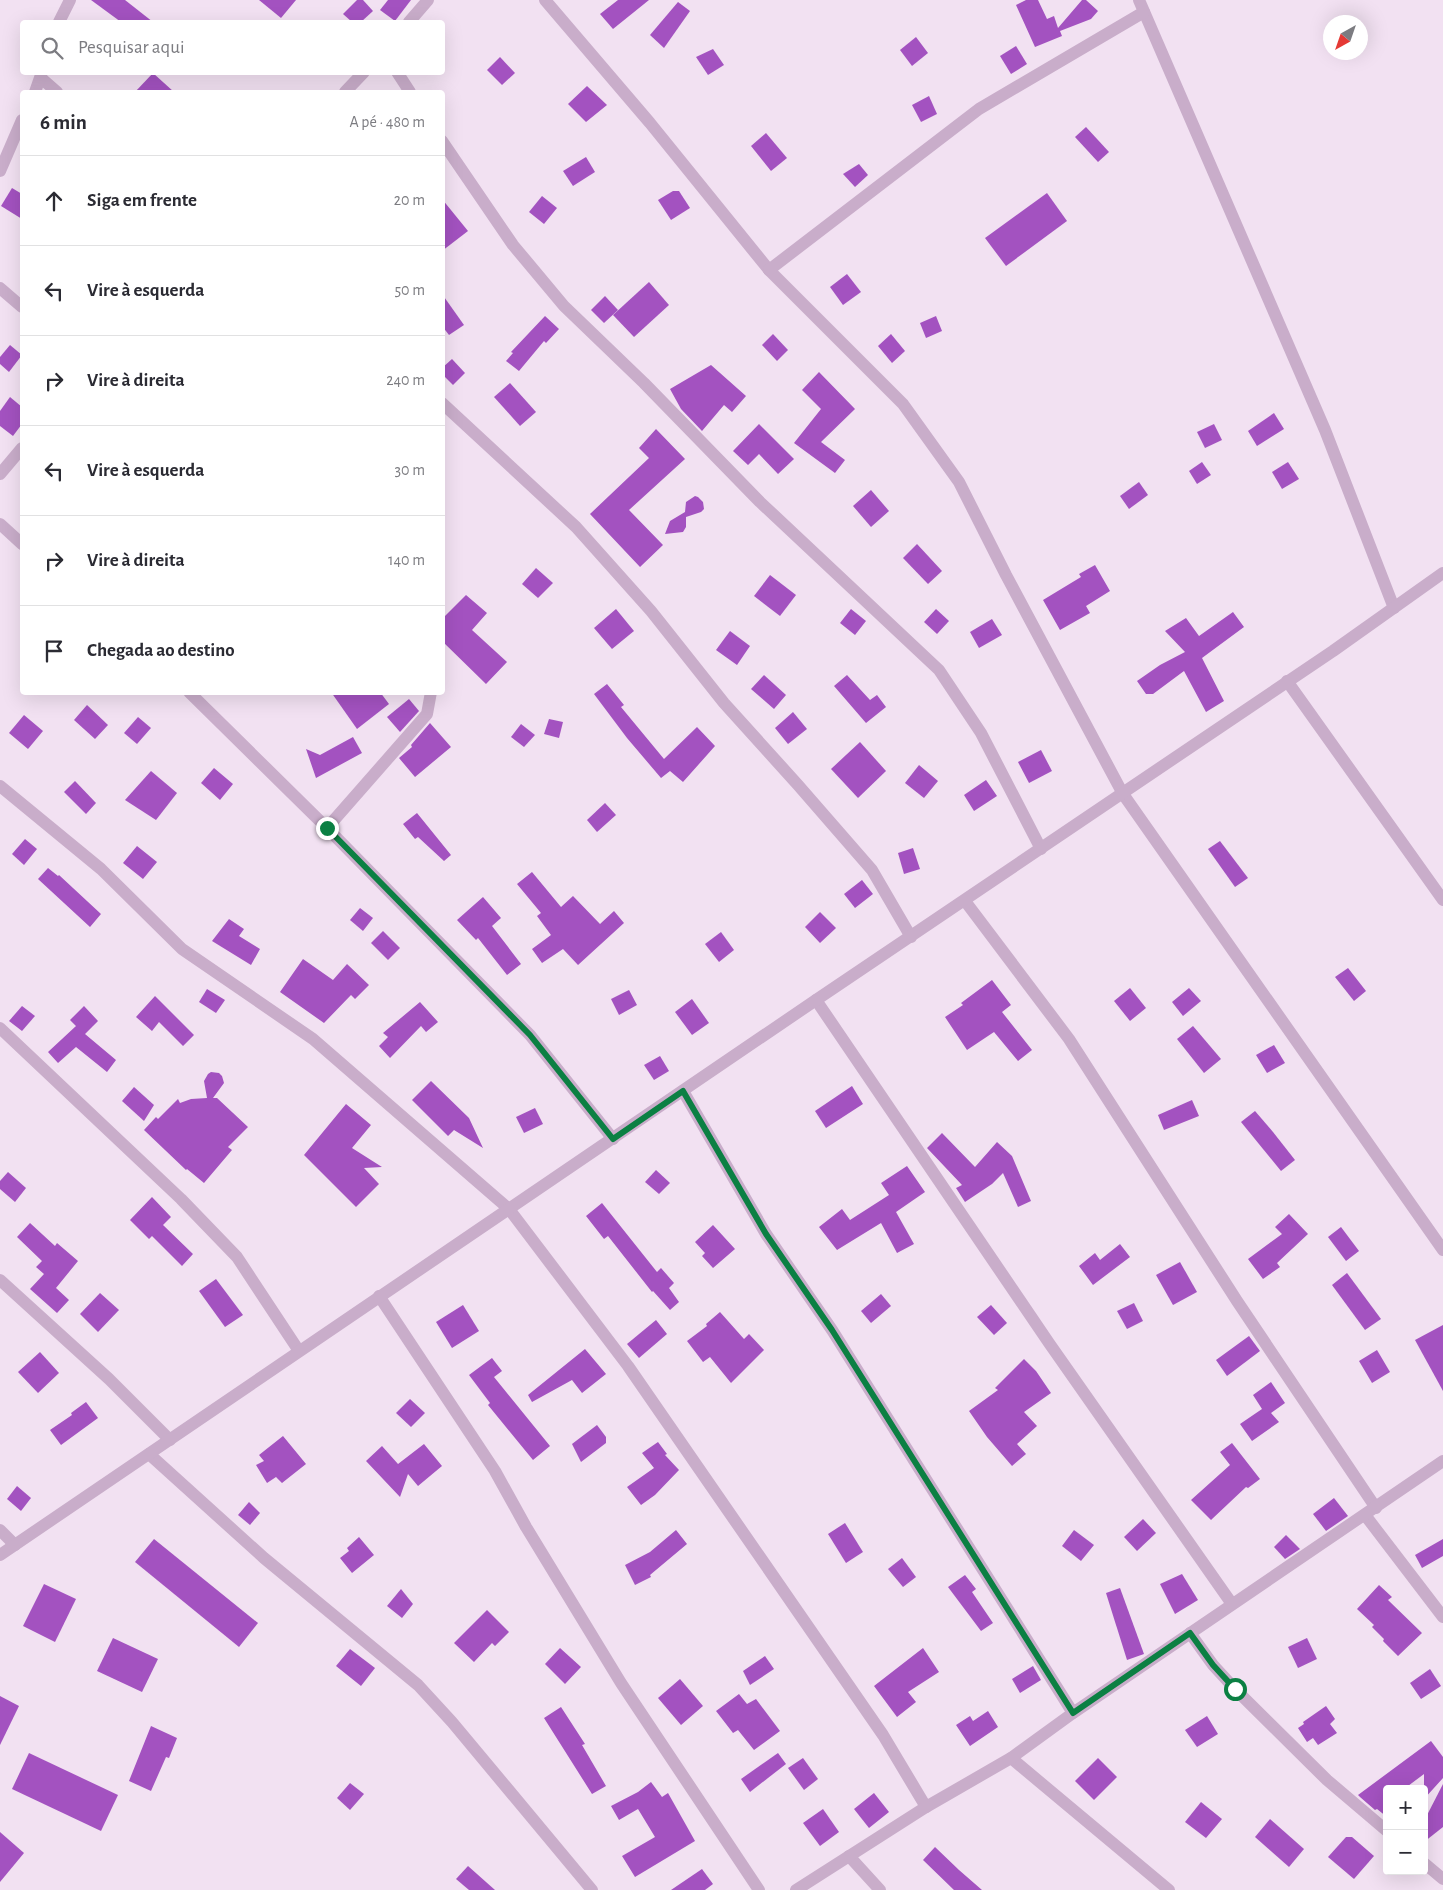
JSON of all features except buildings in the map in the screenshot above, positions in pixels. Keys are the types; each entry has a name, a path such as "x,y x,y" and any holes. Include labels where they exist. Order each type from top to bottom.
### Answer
{"street":[{"path":"60,20 70,0"},
{"path":"411,20 428,0"},
{"path":"546,0 650,123 769,270 903,404 960,482 1006,575 1123,794 1443,1250"},
{"path":"769,270 979,109 1142,6 1325,430 1394,608"},
{"path":"36,90 42,75 55,90"},
{"path":"346,90 361,75"},
{"path":"398,75 409,90"},
{"path":"0,171 20,125"},
{"path":"445,145 513,245 564,306 644,382 760,502 939,670 981,733 1041,849"},
{"path":"0,288 20,305"},
{"path":"445,406 576,527 651,611 724,703 872,870 911,937"},
{"path":"0,474 20,450"},
{"path":"0,524 20,542"},
{"path":"0,1555 816,1000 1123,794 1443,573"},
{"path":"1287,681 1443,900"},
{"path":"192,695 327,828 530,1035 613,1139"},
{"path":"327,828 428,714 431,695"},
{"path":"0,786 101,869 182,949 313,1039 509,1209 634,1374 883,1735 926,1807"},
{"path":"965,901 1069,1039 1237,1302 1376,1508"},
{"path":"816,1000 1048,1343 1232,1604"},
{"path":"0,1028 181,1199 237,1257 300,1351"},
{"path":"683,1091 766,1234 832,1330 1073,1713"},
{"path":"0,1280 108,1379 170,1440"},
{"path":"380,1296 495,1471 531,1535 621,1683 759,1890"},
{"path":"149,1454 264,1558 418,1685 452,1722 592,1890"},
{"path":"796,1890 926,1807 1011,1758 1073,1713 1443,1461"},
{"path":"1365,1515 1443,1617"},
{"path":"0,1530 15,1545"},
{"path":"1190,1633 1213,1665 1235,1689 1327,1780 1386,1830"},
{"path":"1011,1758 1169,1890"},
{"path":"849,1856 880,1890"},
{"path":"1428,1866 1443,1879"}],"route":[{"path":"327,828 530,1035 613,1139 683,1091 766,1234 832,1330 1073,1713 1190,1633 1213,1665 1235,1689"}]}
